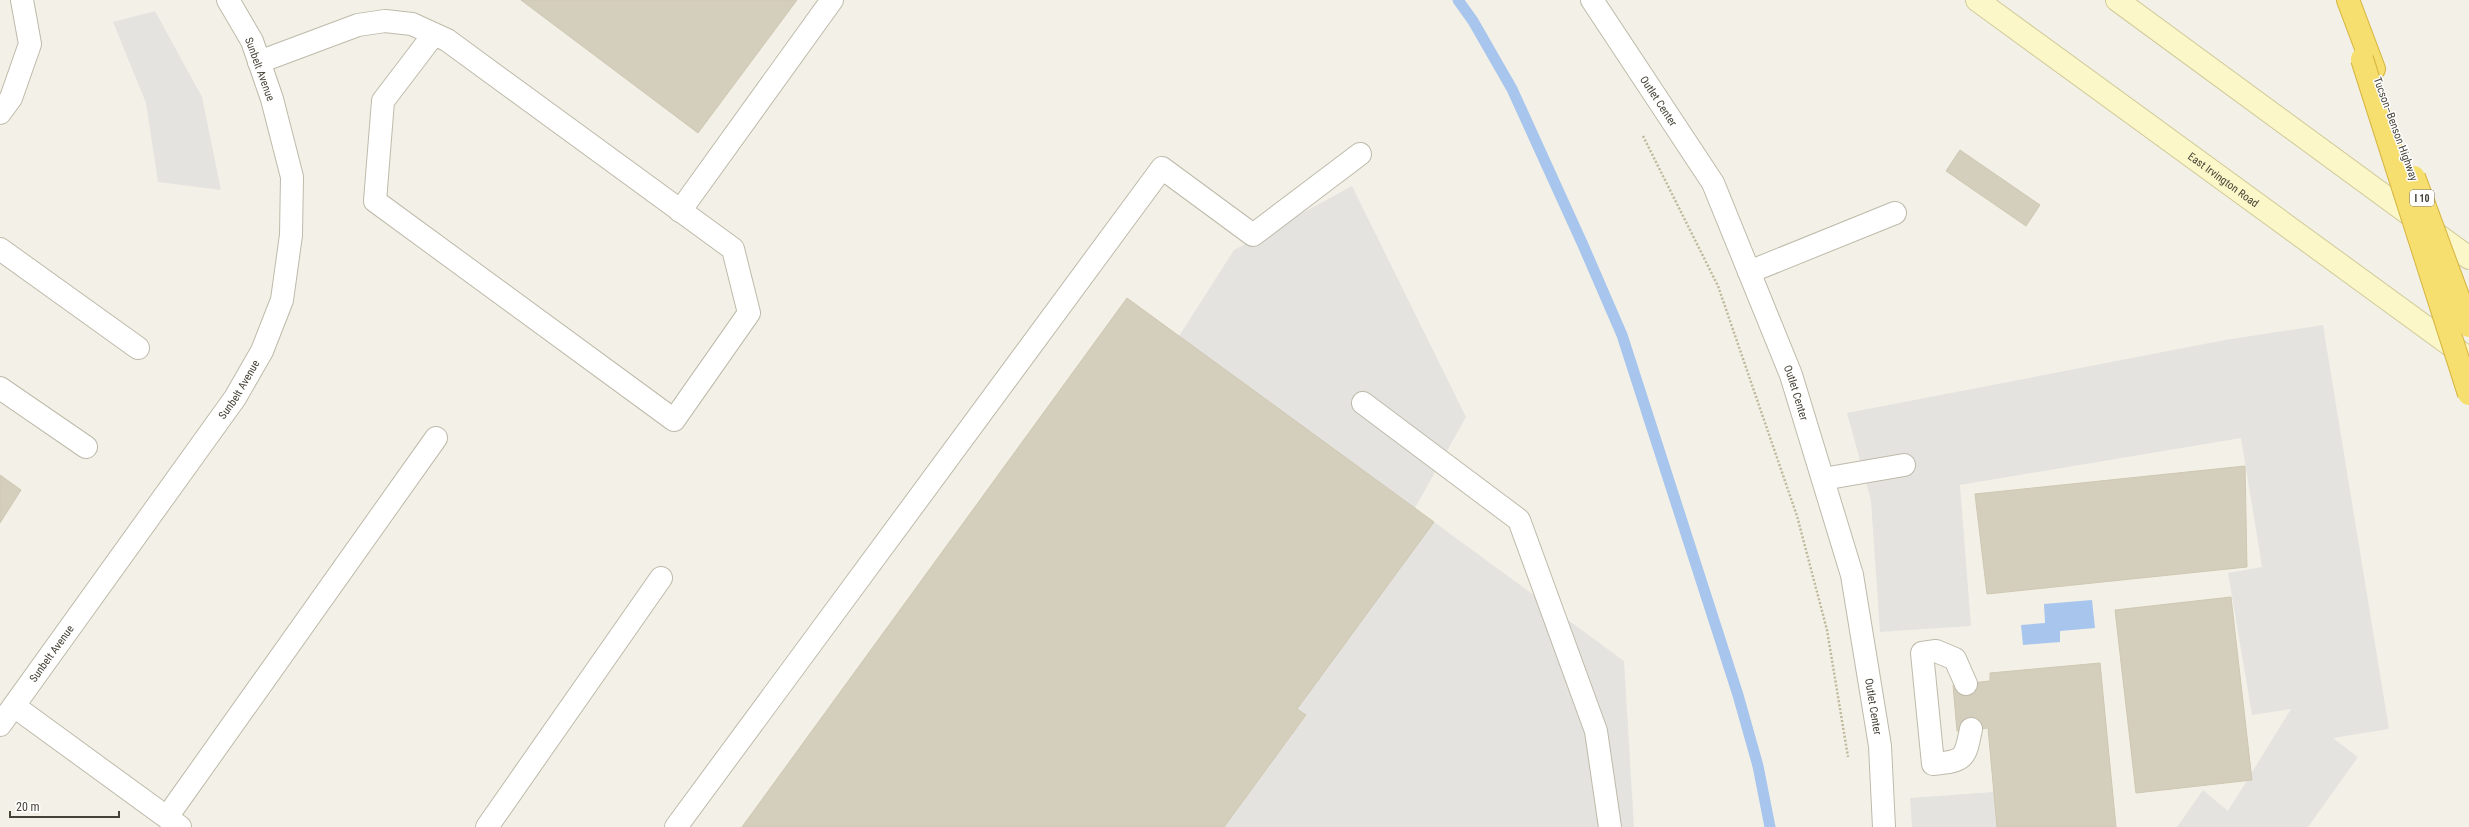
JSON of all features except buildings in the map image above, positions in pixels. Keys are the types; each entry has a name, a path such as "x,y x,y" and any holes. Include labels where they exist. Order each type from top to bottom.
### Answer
{"highway":[{"path":"2342,0 2368,64 2469,394"},
{"name":"Tucson–Benson Highway","path":"2348,0 2368,64 2469,326"}],"main road":[{"name":"East Irvington Road","path":"1977,0 2469,359"},
{"path":"2117,0 2469,258"}],"street":[{"path":"0,113 11,98 30,44 22,0"},
{"name":"Sunbelt Avenue","path":"0,725 235,398 262,351 282,300 291,235 292,177 272,99 252,42 228,0"},
{"path":"680,211 832,0"},
{"name":"Outlet Center","path":"1592,0 1712,183 1791,375 1852,575 1880,746 1884,827"},
{"path":"259,62 358,25 385,21 412,24 434,34 447,40 511,85 733,250 749,313 674,420 375,201 383,101 434,34"},
{"path":"676,827 1162,168 1253,235 1360,154"},
{"path":"1749,272 1895,213"},
{"path":"0,249 138,348"},
{"path":"0,388 86,447"},
{"path":"1363,403 1519,520 1596,731 1610,827"},
{"path":"14,706 174,822 436,438"},
{"path":"1823,479 1904,465"},
{"path":"487,827 661,578"},
{"path":"1966,684 1955,659 1936,651 1922,653 1933,764 1955,762 1966,753 1971,729"}],"path":[{"path":"1641,132 1718,286 1797,516 1827,630 1848,760"}],"shaded area":[{"path":"155,11 202,97 221,190 158,182 146,103 113,22"},
{"path":"1352,186 1466,417 1415,508 1179,336 1234,250"},
{"path":"2323,325 2389,729 2333,738 2358,757 2308,827 2177,827 2203,790 2228,811 2291,709 2252,715 2228,573 2262,567 2241,438 1960,485 1971,626 1880,632 1871,501 1847,413 2225,340"},
{"path":"1434,522 1624,661 1634,827 1224,827 1306,716 1297,709"},
{"path":"1994,792 1997,827 1912,827 1910,798"}],"water":[{"path":"2092,600 2095,628 2060,631 2060,642 2023,645 2021,625 2045,623 2044,604"}],"waterway":[{"path":"1458,0 1473,21 1512,89 1622,335 1738,695 1758,766 1770,827"}]}
